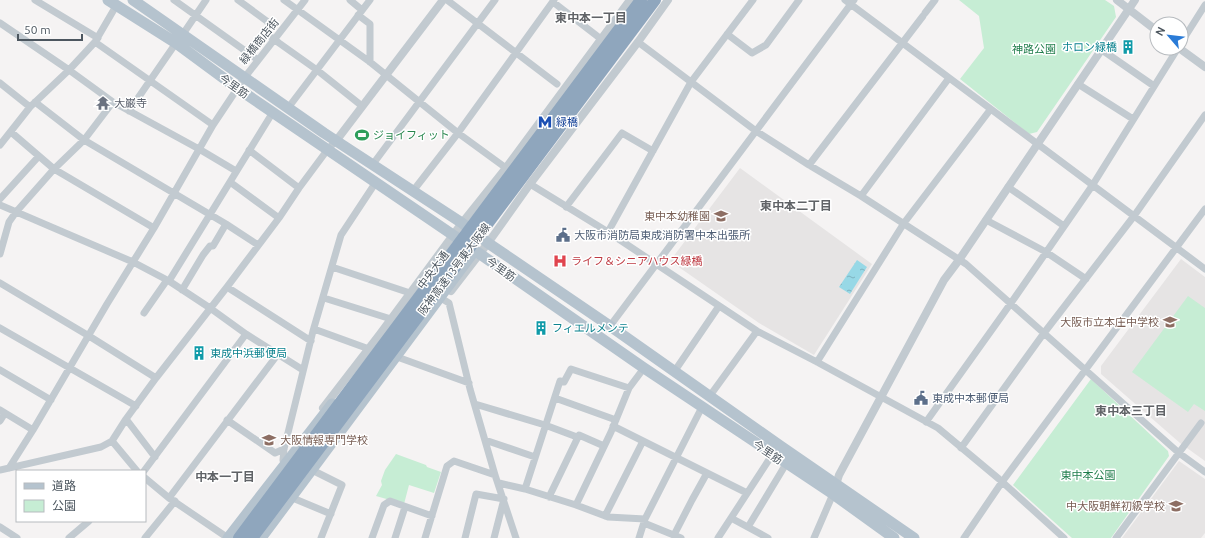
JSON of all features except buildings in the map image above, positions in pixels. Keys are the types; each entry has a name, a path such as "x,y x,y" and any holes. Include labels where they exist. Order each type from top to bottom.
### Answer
{"highway":[{"name":"阪神高速13号東大阪線","path":"238,538 641,0"},
{"name":"阪神高速13号東大阪線","path":"252,538 656,0"}],"main road":[{"name":"今里筋","path":"133,0 336,141 462,223 488,243 610,326 709,396 835,489 893,538"},
{"name":"中央大通","path":"228,538 507,174 635,0"},
{"name":"中央大通","path":"261,538 661,0"},
{"name":"今里筋","path":"112,3 176,44 237,88 772,455 786,464 835,489 914,538"}],"street":[{"path":"35,0 97,40 213,125"},
{"path":"174,0 258,60"},
{"path":"183,34 206,0"},
{"path":"238,0 268,22 270,36 317,70 362,106"},
{"path":"284,0 370,62 458,133 506,168"},
{"name":"緑橋商店街","path":"9,468 154,228 213,125 245,77 298,11 305,0"},
{"path":"350,0 370,24 370,62"},
{"path":"288,108 370,0"},
{"path":"0,470 101,447 112,441 156,378 227,287 279,218 328,149 336,141 443,0"},
{"path":"447,0 557,84"},
{"path":"373,164 495,0"},
{"path":"146,479 172,500 228,538 242,512 369,349 462,223 506,168 630,0"},
{"path":"266,538 400,358 480,254 530,184 638,42 668,0"},
{"path":"608,232 691,82 753,0"},
{"path":"727,34 752,53 766,45 799,0"},
{"path":"809,165 935,0"},
{"path":"1117,0 1149,25"},
{"path":"814,538 835,489 839,475 944,280 1135,0"},
{"path":"413,191 458,133 554,1 601,39"},
{"path":"610,326 756,131 850,1 990,110 1205,269"},
{"path":"0,145 32,105 97,40 112,3"},
{"path":"1189,30 1205,5"},
{"path":"0,23 113,102 200,149 236,171"},
{"path":"638,42 756,131 809,165 862,196 966,264 1179,453 1205,472"},
{"path":"129,111 176,44"},
{"path":"1102,50 1154,86"},
{"path":"926,422 1092,186 1173,56"},
{"path":"1189,56 1205,68"},
{"path":"862,196 949,78"},
{"path":"0,82 84,140 226,224 258,245"},
{"path":"1078,84 1133,119"},
{"path":"0,254 9,222 16,212 54,169 84,140 113,102"},
{"path":"817,362 904,223 990,110"},
{"path":"144,313 168,281 273,112"},
{"path":"961,448 1044,333 1134,216 1205,115"},
{"path":"11,132 54,169 154,228"},
{"path":"566,207 622,133 653,151"},
{"path":"249,150 299,188"},
{"path":"0,199 38,156"},
{"path":"230,182 279,218"},
{"path":"283,460 284,449 303,370 341,235 376,182"},
{"path":"530,184 608,232 757,331 938,428 1002,482 1064,538"},
{"path":"1008,188 1064,226"},
{"path":"0,205 133,262 168,281 210,308 246,334 303,370"},
{"path":"964,538 1002,482 1205,208"},
{"path":"986,220 1046,252 1086,279"},
{"path":"182,290 203,255 210,246 213,246 226,224"},
{"path":"332,266 410,293"},
{"path":"0,283 156,378"},
{"path":"227,287 311,341"},
{"path":"324,298 391,319"},
{"path":"444,300 449,303 485,440 516,538"},
{"path":"674,372 719,306"},
{"path":"0,328 136,406"},
{"path":"314,329 369,349"},
{"path":"709,396 757,331"},
{"path":"145,470 246,334"},
{"path":"145,538 227,420 278,354"},
{"path":"400,358 469,382"},
{"path":"576,505 615,423 629,388 644,368"},
{"path":"525,489 560,381 564,382 571,369 629,388"},
{"path":"0,370 51,400"},
{"path":"555,398 615,423 643,441 746,493"},
{"path":"475,404 545,425 577,437 579,435 604,446"},
{"path":"639,538 644,521 702,407"},
{"path":"0,421 2,412 33,430"},
{"path":"126,419 155,457"},
{"path":"227,420 275,453 284,449"},
{"path":"1116,538 1201,423"},
{"path":"549,497 577,437"},
{"path":"485,440 535,457"},
{"path":"112,441 136,470"},
{"path":"605,516 643,441"},
{"path":"718,538 772,455"},
{"path":"425,538 447,466 454,461 495,475"},
{"path":"748,527 786,464"},
{"path":"316,472 342,485 321,538"},
{"path":"499,483 525,489 608,517 644,521 678,537 707,473"},
{"path":"465,538 476,494 504,499"},
{"path":"295,499 331,514"},
{"path":"494,538 504,499"},
{"path":"372,538 384,505 390,501 432,516"},
{"path":"395,538 405,507"},
{"path":"731,518 768,538"},
{"path":"69,538 88,522"},
{"path":"0,527 17,538"}],"shaded area":[{"path":"740,168 872,264 814,355 759,323 670,261"},
{"name":"大阪市立本庄中学校","path":"1181,259 1205,277 1205,461 1180,443 1101,374 1101,366"},
{"name":"中大阪朝鮮初級学校","path":"1179,461 1205,479 1205,533 1201,538 1122,538"}],"green space":[{"name":"神路公園","path":"959,0 1105,0 1114,6 1116,17 1037,132 1029,134 960,79 984,48 979,16"},
{"path":"1188,296 1205,308 1205,411 1194,404 1188,412 1132,372"},
{"name":"東中本公園","path":"1091,379 1168,451 1169,456 1111,538 1072,538 1013,485"},
{"path":"396,454 441,472 434,493 409,485 404,504 376,496 382,485 381,481 385,470"}],"water":[{"path":"857,260 867,267 850,294 839,287"}],"place":[{"name":"ホロン緑橋","path":"1128,47"},
{"name":"大巌寺","path":"103,103"},
{"name":"緑橋","path":"545,122"},
{"name":"ジョイフィット","path":"362,135"},
{"name":"東中本幼稚園","path":"721,216"},
{"name":"大阪市消防局東成消防署中本出張所","path":"563,235"},
{"name":"ライフ＆シニアハウス緑橋","path":"560,261"},
{"name":"大阪市立本庄中学校","path":"1170,322"},
{"name":"フィエルメンテ","path":"541,328"},
{"name":"東成中浜郵便局","path":"199,353"},
{"name":"東成中本郵便局","path":"921,398"},
{"name":"大阪情報専門学校","path":"269,440"},
{"name":"中大阪朝鮮初級学校","path":"1176,506"}],"district":[{"name":"東中本一丁目","path":"591,18"},
{"name":"東中本二丁目","path":"796,206"},
{"name":"東中本三丁目","path":"1131,411"},
{"name":"中本一丁目","path":"225,477"}]}
